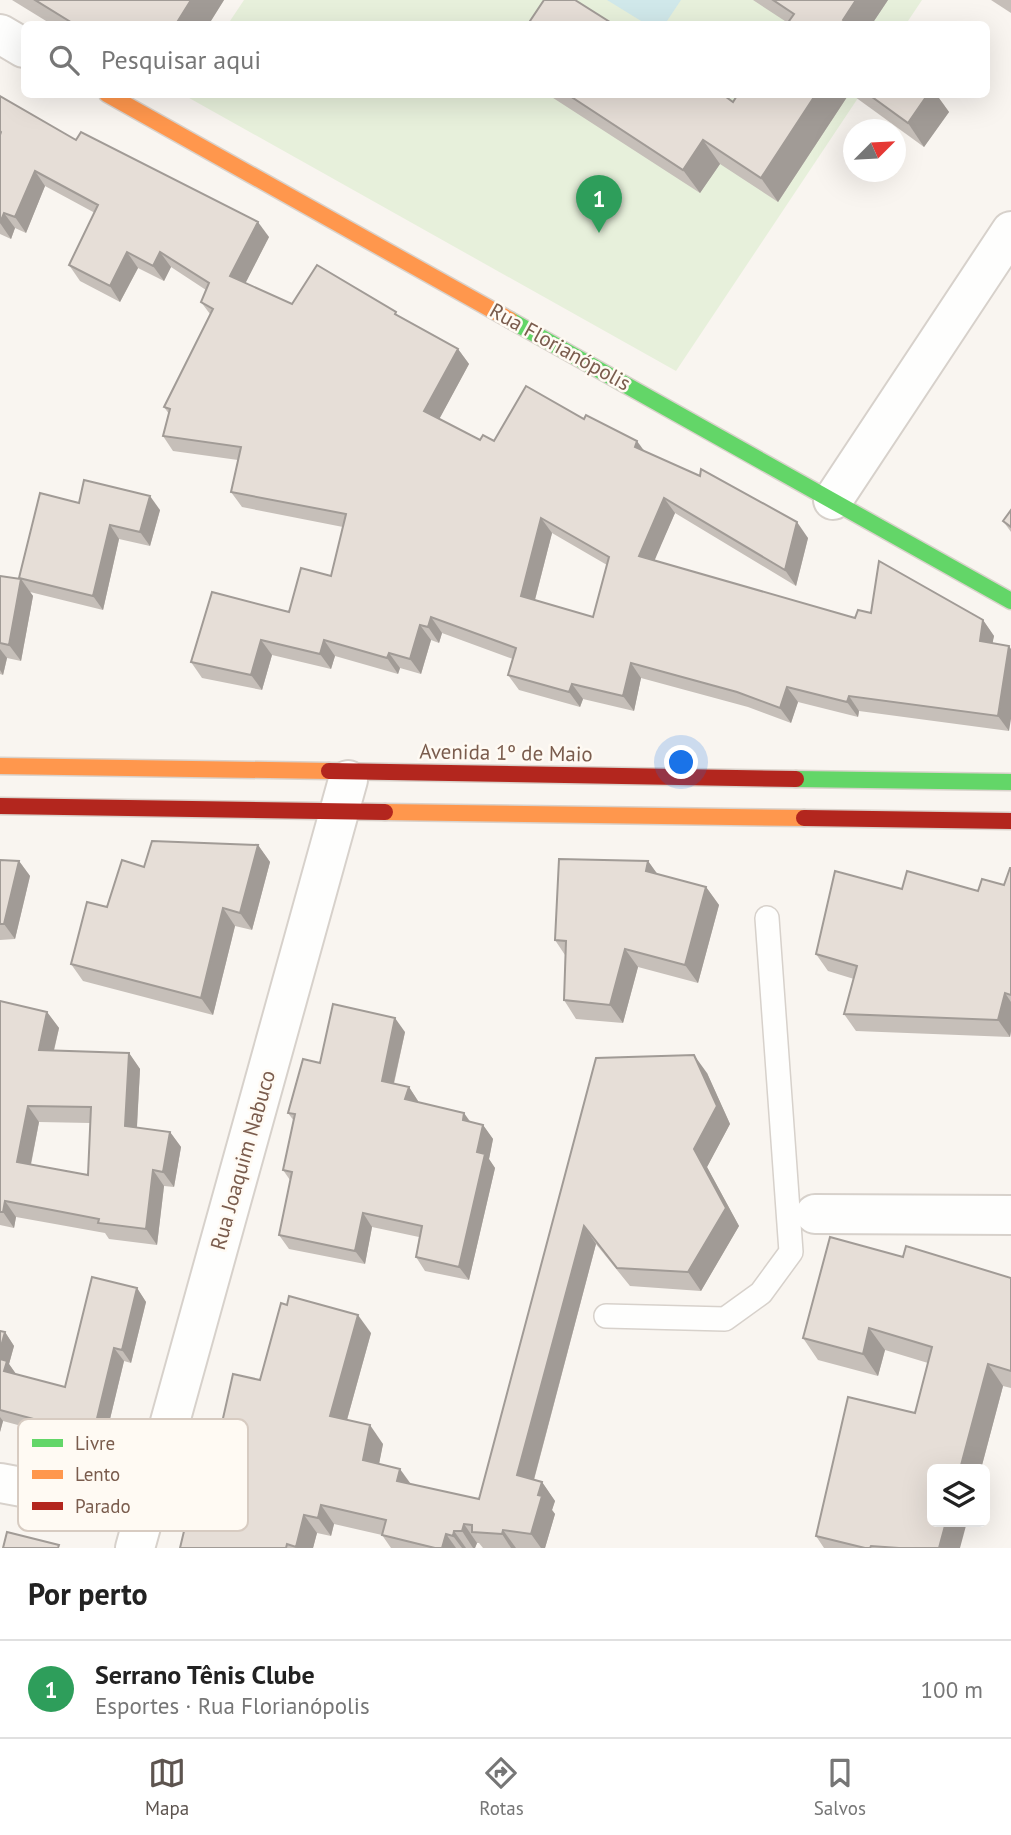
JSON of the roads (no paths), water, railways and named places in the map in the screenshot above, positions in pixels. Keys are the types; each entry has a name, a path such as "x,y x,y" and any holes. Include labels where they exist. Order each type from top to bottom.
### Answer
{"main road":[{"name":"Rua Florianópolis","path":"114,98 1011,601"},
{"name":"Avenida 1º de Maio","path":"0,766 1011,782"},
{"path":"0,806 1011,821"}],"street":[{"path":"0,34 21,46"},
{"path":"833,500 1011,231"},
{"name":"Rua Joaquim Nabuco","path":"170,1419 350,772"},
{"path":"803,1214 1011,1215"},
{"path":"0,1483 18,1486"},
{"name":"Rua Joaquim Nabuco","path":"135,1548 139,1531"}],"lane":[{"path":"606,1316 725,1319 761,1293 791,1252 803,1214 782,1155 767,918"}],"water":[{"path":"607,0 681,0 667,21 641,21"}],"place":[{"name":"Serrano Tênis Clube","path":"599,233"}]}
